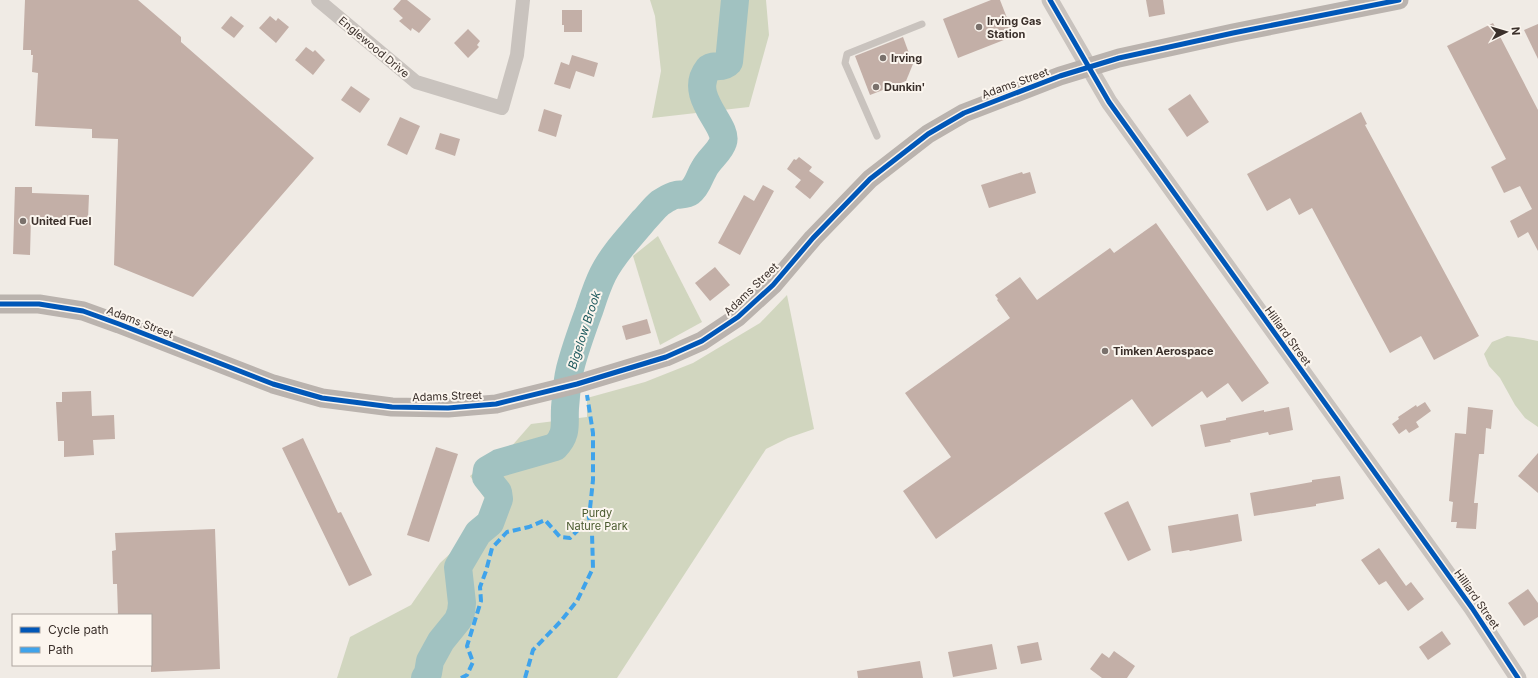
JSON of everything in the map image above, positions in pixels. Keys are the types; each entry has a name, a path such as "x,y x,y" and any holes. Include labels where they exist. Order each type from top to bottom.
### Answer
{"main road":[{"name":"Adams Street","path":"0,304 39,304 83,311 278,386 322,398 392,407 448,408 496,404 570,386 666,357 702,341 738,317 772,285 813,238 870,179 928,134 964,113 1010,94 1119,58 1233,33 1399,0"}],"street":[{"name":"Englewood Drive","path":"318,0 416,82 502,108 517,55 523,0"},
{"name":"Hilliard Street","path":"1050,0 1109,102 1472,608 1518,678"}],"lane":[{"path":"877,136 845,63 847,54 922,24"}],"green space":[{"path":"650,0 766,0 769,35 749,107 652,118 661,71 655,16"},
{"path":"658,236 702,322 660,345 633,256"},
{"name":"Purdy Nature Park","path":"787,295 814,429 788,438 766,449 617,678 337,678 350,637 411,605 440,563 478,528 494,516 488,503 470,476 487,462 510,448 531,424 587,417 587,398 645,382 693,363 760,323"},
{"path":"1507,336 1538,341 1538,427 1525,418 1515,405 1500,378 1489,366 1484,354 1492,342"}],"building":[{"path":"25,0 138,0 181,37 181,42 314,158 193,297 114,265 118,139 92,138 92,129 35,126 38,73 32,72 33,55 31,55 31,50 23,50"},
{"path":"401,0 407,0 431,19 419,33 412,28 411,31 399,21 403,18 393,9"},
{"name":"Irving Gas Station","path":"991,0 1000,0 1014,36 958,58 943,19"},
{"path":"1146,0 1163,0 1165,14 1149,17"},
{"path":"562,10 582,10 582,32 564,32 564,25 562,25"},
{"path":"231,16 244,26 234,38 221,28"},
{"path":"270,16 276,21 278,18 289,27 276,43 259,28"},
{"path":"1493,23 1538,110 1538,251 1528,232 1518,238 1510,221 1532,209 1520,186 1504,193 1491,167 1506,159 1447,46"},
{"path":"1538,24 1538,59 1524,30"},
{"path":"468,29 480,41 477,45 479,47 468,58 454,43"},
{"name":"Irving","path":"903,37 913,64 906,81 870,95 855,56"},
{"path":"306,47 313,52 315,50 325,60 313,75 295,60"},
{"path":"572,55 598,63 594,77 576,71 570,89 554,84 561,62 569,65"},
{"path":"351,86 370,99 360,113 341,100"},
{"path":"1190,94 1209,122 1187,137 1168,109"},
{"path":"544,109 562,115 556,137 538,131"},
{"path":"1361,112 1367,124 1365,125 1479,336 1434,360 1421,336 1390,353 1312,208 1299,215 1290,198 1267,211 1247,174"},
{"path":"400,117 420,126 407,155 387,145"},
{"path":"440,133 460,139 455,156 435,149"},
{"path":"799,157 812,167 809,171 824,182 810,199 795,187 801,180 787,169 794,159 796,160"},
{"path":"1022,172 1023,174 1030,172 1036,193 989,208 981,185"},
{"path":"763,185 774,191 740,255 718,243 744,195 754,201"},
{"path":"15,187 32,187 32,193 89,195 88,219 31,217 30,255 13,254"},
{"name":"Timken Aerospace","path":"1156,223 1269,383 1242,402 1228,383 1207,398 1202,391 1152,427 1132,399 936,539 903,491 951,457 905,393 1010,318 995,295 1020,277 1037,300 1110,248 1114,253"},
{"path":"715,267 730,285 710,301 695,283"},
{"path":"647,319 651,333 626,340 622,326"},
{"path":"91,391 92,416 114,415 115,439 93,440 94,455 64,457 64,441 58,441 56,402 62,402 62,392"},
{"path":"1425,402 1431,411 1416,422 1419,427 1409,433 1406,429 1399,434 1392,424 1399,419 1398,417 1416,405 1417,407"},
{"path":"1289,407 1293,430 1269,435 1268,432 1205,447 1200,425 1264,410 1264,412"},
{"path":"1468,407 1493,410 1491,429 1486,428 1484,454 1479,454 1474,503 1478,503 1476,529 1456,528 1457,522 1451,522 1453,502 1449,501 1455,433 1466,434"},
{"path":"303,438 338,513 341,512 372,575 349,586 282,448"},
{"path":"436,447 458,454 429,542 407,535"},
{"path":"1538,453 1538,493 1518,476"},
{"path":"1340,476 1344,499 1316,504 1316,506 1254,516 1250,493 1312,482 1312,480"},
{"path":"1128,501 1151,550 1128,561 1104,513"},
{"path":"1238,514 1242,541 1172,553 1168,526"},
{"path":"215,529 220,669 151,672 152,614 118,614 117,584 113,584 112,551 116,550 115,533"},
{"path":"1379,548 1406,586 1411,582 1424,599 1408,611 1386,581 1379,585 1361,560"},
{"path":"1528,589 1538,603 1538,617 1524,626 1508,603"},
{"path":"1442,631 1451,644 1428,660 1419,647"},
{"path":"1038,642 1042,660 1021,664 1017,646"},
{"path":"992,644 997,669 953,677 948,652"},
{"path":"1114,651 1135,666 1127,678 1102,678 1090,669 1102,653 1109,658"},
{"path":"920,661 923,678 858,678 857,671"}],"waterway":[{"name":"Bigelow Brook","path":"425,678 428,673 430,661 441,641 458,620 461,612 462,603 458,567 478,533 490,523 499,499 498,492 486,477 487,470 499,463 555,447 562,438 564,433 566,393 570,369 581,332 603,274 622,246 660,203 672,196 687,194 693,190 706,165 722,146 723,135 705,100 702,90 703,79 708,69 712,66 723,66 729,62 735,0"}],"marked path":[{"path":"525,678 533,650 560,622 577,601 593,568 592,533 589,518 593,480 593,433 587,395"},
{"path":"461,678 467,675 473,662 467,646 481,601 480,587 492,548 507,532 529,527 545,520 560,537 570,538 578,530 590,522"}],"cycle path":[{"path":"1050,0 1109,102 1472,608 1518,678"},
{"path":"0,304 39,304 83,311 273,384 322,398 392,407 448,408 496,404 577,384 666,357 702,341 738,317 773,285 813,238 870,179 928,134 964,113 1060,76 1119,58 1233,33 1399,0"}],"place":[{"name":"Irving Gas Station","path":"979,27"},
{"name":"Irving","path":"883,58"},
{"name":"Dunkin'","path":"876,87"},
{"name":"United Fuel","path":"23,221"},
{"name":"Timken Aerospace","path":"1105,351"}]}
